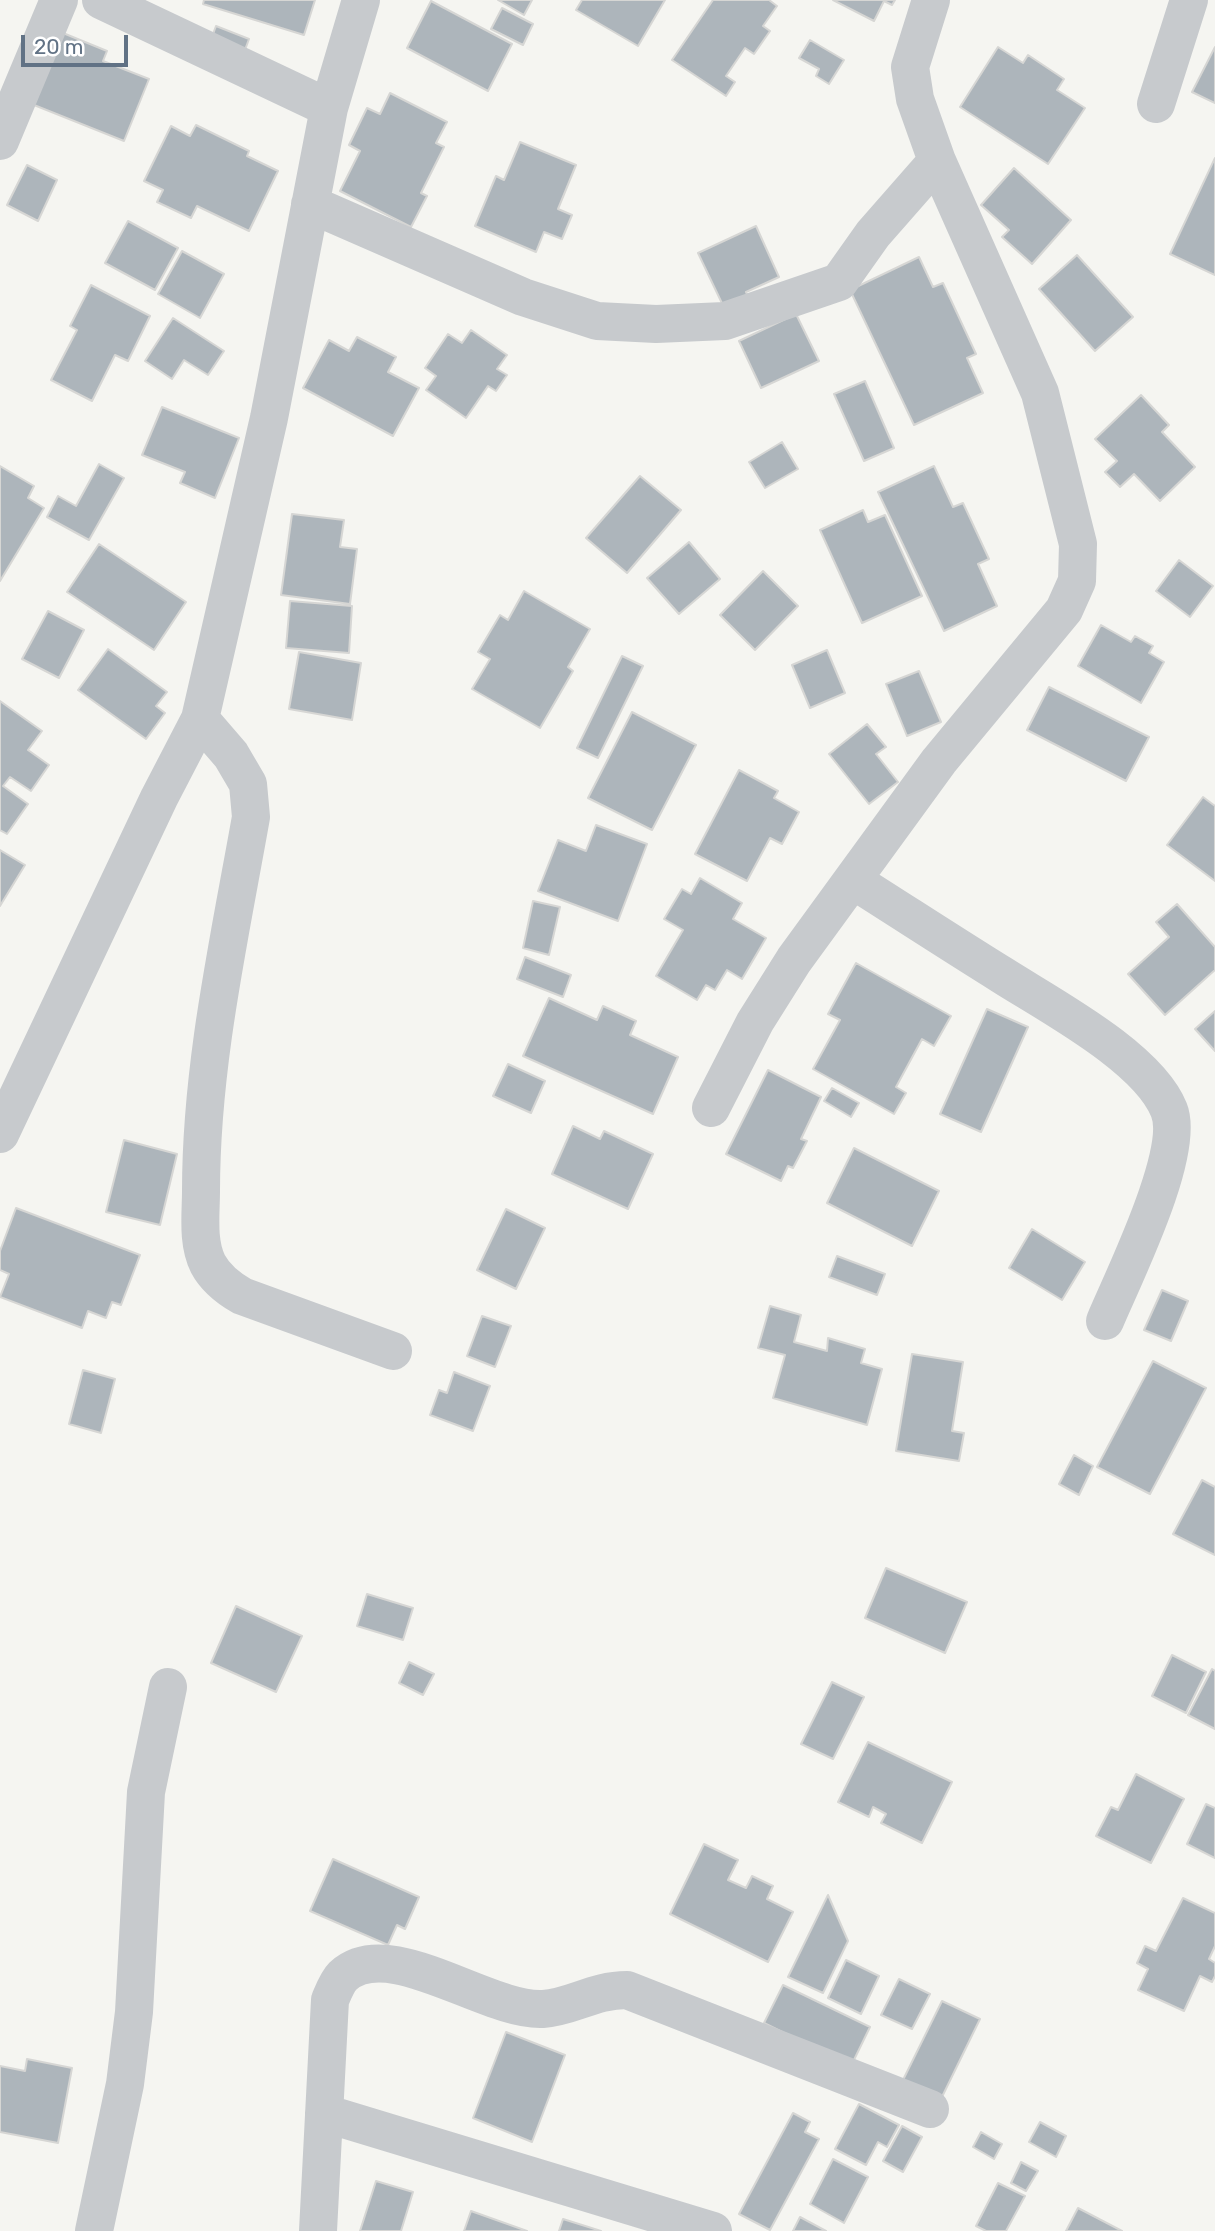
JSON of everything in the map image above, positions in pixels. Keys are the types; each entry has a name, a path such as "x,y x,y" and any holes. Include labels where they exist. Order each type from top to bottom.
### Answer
{"street":[{"path":"0,141 59,0"},
{"path":"101,0 329,107"},
{"path":"0,1134 159,798 200,719 269,418 329,107 361,0"},
{"path":"710,1108 761,1012 794,960 939,761 1064,610 1077,581 1078,544 1040,393 937,161 915,99 910,67 930,0"},
{"path":"1156,104 1189,0"},
{"path":"310,204 523,297 597,321 656,324 725,321 839,282 873,234 937,161"},
{"path":"200,719 231,755 248,784 251,817 207,1068 201,1166 201,1236 208,1264 222,1283 242,1296 393,1350"},
{"path":"854,881 1102,1039 1144,1075 1170,1111 1171,1145 1152,1210 1105,1321"},
{"path":"94,2231 125,2084 134,2012 146,1792 168,1687"},
{"path":"318,2231 330,2000 341,1977 363,1965 386,1962 514,2006 544,2009 603,1990 627,1990 930,2109"},
{"path":"324,2113 713,2231"}],"building":[{"path":"204,0 315,0 304,35 203,4"},
{"path":"498,0 532,0 524,15"},
{"path":"582,0 665,0 638,46 576,10"},
{"path":"713,0 769,0 777,6 763,26 770,31 754,54 745,48 726,76 735,82 726,96 672,60"},
{"path":"833,0 895,0 892,5 884,1 874,21"},
{"path":"431,1 512,44 488,91 407,48"},
{"path":"502,8 533,24 523,45 491,29"},
{"path":"216,26 249,39 242,58 209,45"},
{"path":"63,33 107,51 103,61 149,79 124,141 34,105"},
{"path":"810,40 844,60 829,84 816,76 819,69 799,58"},
{"path":"998,47 1023,63 1028,55 1064,79 1057,90 1085,108 1048,164 960,107"},
{"path":"1215,47 1215,103 1192,92"},
{"path":"390,93 447,122 436,143 444,147 421,193 427,196 411,227 340,191 360,151 349,145 367,108 380,114"},
{"path":"196,125 249,151 247,156 278,171 249,231 197,206 191,218 157,202 163,190 144,181 171,126 190,136"},
{"path":"520,142 576,165 558,209 572,215 562,239 544,232 536,252 475,226 496,176 504,180"},
{"path":"1215,158 1215,275 1170,254"},
{"path":"27,165 57,180 38,221 7,205"},
{"path":"1014,168 1071,220 1032,264 1002,237 1009,230 981,205"},
{"path":"128,221 178,248 155,290 105,263"},
{"path":"756,226 779,277 746,292 753,307 729,318 698,253"},
{"path":"182,251 224,274 200,318 158,294"},
{"path":"1077,255 1133,317 1095,351 1039,289"},
{"path":"919,257 933,287 943,283 976,354 967,358 983,393 914,425 850,290"},
{"path":"91,285 150,316 128,361 115,355 92,401 51,380 77,330 70,326"},
{"path":"796,314 819,361 761,388 739,341"},
{"path":"173,318 224,351 208,375 184,360 172,379 145,361"},
{"path":"471,330 507,355 497,369 507,375 496,391 488,386 466,418 426,390 436,376 425,368 448,334 462,343"},
{"path":"357,337 396,357 388,372 419,388 393,436 303,388 329,340 349,351"},
{"path":"865,381 894,448 864,461 834,394"},
{"path":"1141,395 1169,425 1162,432 1195,467 1160,501 1134,474 1120,487 1105,472 1117,461 1095,439"},
{"path":"162,407 239,438 215,498 180,483 185,472 142,455"},
{"path":"782,442 798,469 765,488 749,462"},
{"path":"99,464 124,478 89,540 47,517 58,496 76,506"},
{"path":"0,466 34,486 28,498 44,508 0,581"},
{"path":"934,466 953,507 963,503 989,559 978,564 997,606 944,631 878,492"},
{"path":"640,476 681,510 627,573 586,538"},
{"path":"863,510 868,522 885,515 922,596 862,623 820,530"},
{"path":"292,514 344,520 340,547 357,549 350,604 281,595"},
{"path":"689,542 720,579 679,614 647,578"},
{"path":"99,544 186,602 154,650 67,592"},
{"path":"1179,560 1213,586 1190,617 1156,591"},
{"path":"763,571 798,606 755,650 720,615"},
{"path":"524,591 590,629 568,667 573,671 540,728 472,689 490,659 478,652 500,615 508,620"},
{"path":"290,601 352,606 349,653 286,648"},
{"path":"48,611 84,630 59,678 22,659"},
{"path":"1101,625 1131,642 1135,636 1153,646 1149,653 1164,662 1141,703 1078,666"},
{"path":"108,649 167,692 156,706 165,713 146,739 78,690"},
{"path":"827,650 845,693 810,708 792,665"},
{"path":"299,652 361,663 352,720 289,709"},
{"path":"622,656 643,666 598,758 577,748"},
{"path":"919,671 941,722 907,736 886,684"},
{"path":"1049,687 1149,737 1126,781 1027,730"},
{"path":"0,701 42,731 28,750 49,765 31,791 10,777 3,786 28,804 7,834 0,830"},
{"path":"632,712 696,745 652,830 588,798"},
{"path":"867,724 886,747 876,754 898,782 869,804 829,754"},
{"path":"739,770 778,791 774,798 799,812 782,844 770,838 747,881 695,854"},
{"path":"1203,797 1215,806 1215,881 1167,845"},
{"path":"596,825 647,844 618,921 538,891 558,840 586,851"},
{"path":"0,850 25,865 0,906"},
{"path":"700,878 742,903 733,919 766,938 742,979 727,970 715,990 706,985 697,1000 656,976 683,930 664,919 682,889 691,894"},
{"path":"533,901 560,907 549,955 523,948"},
{"path":"1177,904 1215,947 1215,970 1165,1015 1128,974 1169,937 1156,922"},
{"path":"525,957 571,975 563,997 517,979"},
{"path":"856,963 951,1016 934,1046 922,1039 896,1087 906,1093 894,1114 813,1069 840,1020 828,1014"},
{"path":"549,998 597,1020 603,1006 636,1021 630,1035 678,1057 653,1114 523,1056"},
{"path":"987,1009 1028,1027 981,1132 940,1114"},
{"path":"1215,1011 1215,1051 1195,1029"},
{"path":"508,1064 545,1081 531,1113 493,1096"},
{"path":"768,1070 821,1097 801,1139 807,1141 793,1168 788,1166 781,1181 726,1154"},
{"path":"832,1088 859,1103 851,1117 824,1101"},
{"path":"573,1126 600,1139 604,1131 653,1154 628,1209 552,1174"},
{"path":"124,1140 177,1154 160,1225 106,1212"},
{"path":"854,1148 939,1191 912,1246 827,1203"},
{"path":"16,1208 140,1255 121,1305 112,1302 106,1318 88,1311 82,1328 0,1297 9,1274 0,1270 0,1251"},
{"path":"506,1209 545,1228 516,1289 477,1270"},
{"path":"1032,1229 1085,1262 1062,1300 1009,1268"},
{"path":"837,1256 885,1274 877,1295 829,1277"},
{"path":"1162,1290 1188,1301 1171,1341 1144,1330"},
{"path":"770,1306 801,1315 794,1342 827,1351 828,1338 865,1349 861,1363 882,1369 867,1425 773,1398 785,1355 758,1348"},
{"path":"482,1316 511,1326 495,1367 467,1356"},
{"path":"912,1354 963,1362 952,1431 964,1433 959,1461 896,1451"},
{"path":"1153,1361 1206,1388 1150,1494 1097,1467"},
{"path":"83,1370 115,1379 101,1433 69,1424"},
{"path":"454,1372 490,1386 473,1431 430,1415 439,1390 447,1393"},
{"path":"1074,1455 1093,1466 1079,1495 1059,1484"},
{"path":"1202,1480 1215,1487 1215,1555 1173,1534"},
{"path":"886,1568 967,1602 945,1653 865,1618"},
{"path":"367,1594 413,1608 403,1640 357,1626"},
{"path":"236,1606 302,1636 276,1692 211,1663"},
{"path":"1172,1655 1206,1672 1186,1713 1152,1696"},
{"path":"409,1662 434,1674 423,1695 399,1683"},
{"path":"1212,1669 1215,1671 1215,1729 1188,1715"},
{"path":"832,1682 864,1697 833,1759 801,1744"},
{"path":"868,1742 952,1782 922,1843 881,1823 886,1814 873,1807 869,1817 838,1802"},
{"path":"1136,1774 1184,1799 1151,1863 1096,1836 1111,1807 1118,1810"},
{"path":"1206,1804 1215,1808 1215,1858 1187,1844"},
{"path":"704,1844 738,1860 728,1880 746,1888 752,1876 773,1886 767,1899 793,1912 768,1962 670,1914"},
{"path":"333,1859 419,1897 405,1929 397,1925 388,1945 310,1911"},
{"path":"828,1895 848,1941 823,1993 788,1977"},
{"path":"1183,1898 1215,1913 1215,1946 1209,1959 1215,1963 1215,1976 1212,1982 1200,1976 1184,2011 1138,1990 1148,1969 1137,1963 1145,1946 1156,1951"},
{"path":"846,1960 879,1976 861,2014 828,1998"},
{"path":"899,1979 930,1994 912,2029 881,2015"},
{"path":"783,1985 870,2027 851,2066 764,2023"},
{"path":"942,2001 980,2019 940,2101 902,2082"},
{"path":"506,2032 565,2055 532,2142 473,2118"},
{"path":"27,2059 72,2068 58,2143 0,2132 0,2066 25,2071"},
{"path":"859,2104 899,2125 887,2147 878,2142 866,2165 835,2149"},
{"path":"793,2113 810,2122 805,2132 819,2139 770,2230 739,2214"},
{"path":"1040,2122 1066,2136 1056,2157 1029,2142"},
{"path":"902,2126 922,2137 903,2172 883,2161"},
{"path":"981,2132 1002,2144 994,2159 973,2147"},
{"path":"833,2159 868,2177 844,2223 810,2204"},
{"path":"1021,2162 1038,2171 1026,2191 1011,2183"},
{"path":"376,2181 413,2192 401,2231 360,2231"},
{"path":"998,2183 1025,2196 1006,2231 986,2231 976,2226"},
{"path":"1078,2208 1122,2231 1066,2231"},
{"path":"471,2211 527,2231 464,2231"},
{"path":"800,2217 826,2231 793,2231"},
{"path":"563,2219 601,2231 559,2231"}]}
